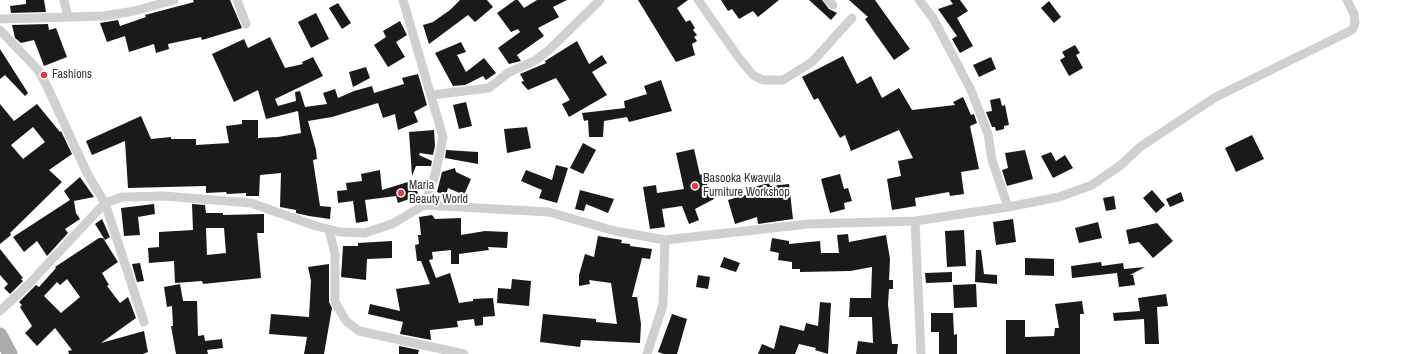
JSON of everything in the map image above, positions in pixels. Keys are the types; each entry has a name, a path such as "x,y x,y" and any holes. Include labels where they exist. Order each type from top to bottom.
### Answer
{"main road":[{"path":"0,335 10,354"}],"street":[{"path":"64,0 68,17"},
{"path":"0,19 104,16 134,11 174,0"},
{"path":"237,0 246,24"},
{"path":"403,0 432,95 443,137 435,175 424,205"},
{"path":"432,95 489,88 508,73 536,60 550,49 600,0"},
{"path":"698,0 739,58 753,75 763,80 783,80 812,62 852,18"},
{"path":"919,0 933,18 971,90 988,134 992,160 1008,207"},
{"path":"0,311 28,285 105,203 122,197 164,196 251,203 329,230 365,233 394,223 424,205 549,212 615,231 664,240 808,224 915,221 1008,207 1059,196 1092,185 1121,165 1140,147 1216,97 1352,30 1355,23 1354,14 1347,0"},
{"path":"0,30 38,70 46,84 87,173 105,203 144,322"},
{"path":"915,221 921,354"},
{"path":"329,230 335,254 335,302 346,321 359,331 464,354"},
{"path":"647,354 663,305 664,240"}],"building":[{"path":"26,0 44,0 46,12 11,13 10,6 26,4"},
{"path":"193,0 230,0 242,28 202,40 201,37 168,44 169,49 156,53 154,44 129,52 125,36 107,42 100,23 118,20 120,26 146,17 145,15 194,2"},
{"path":"460,0 487,0 493,7 475,22 468,15 429,44 423,25 433,22 450,10"},
{"path":"515,0 518,0 524,8 537,0 567,0 553,7 559,17 538,28 544,36 517,55 521,61 509,64 498,48 520,32 518,29 511,32 497,13"},
{"path":"638,0 688,0 677,8 686,22 690,20 695,28 693,30 697,35 694,37 697,41 692,44 695,55 676,62"},
{"path":"721,0 779,0 758,17 753,11 739,19 732,9 728,11"},
{"path":"809,0 822,0 829,9 837,13 831,20"},
{"path":"849,0 875,0 910,49 894,60 865,19 868,17"},
{"path":"950,0 960,0 968,11 957,18 973,46 960,53 952,39 957,36 938,9 953,4"},
{"path":"1049,1 1061,17 1054,23 1041,8"},
{"path":"338,3 351,23 342,29 329,8"},
{"path":"316,13 329,39 311,48 298,22"},
{"path":"400,21 407,35 396,42 405,57 388,67 374,45 386,37 383,31"},
{"path":"48,24 49,30 56,28 67,57 44,66 34,40 21,43 15,38 12,25"},
{"path":"270,37 285,68 303,64 302,62 313,57 323,76 275,99 278,106 296,101 295,92 300,91 305,107 327,104 323,93 335,89 338,98 354,91 372,86 374,93 404,84 402,78 418,74 427,105 414,112 418,122 398,130 395,114 383,118 378,103 332,117 308,121 316,150 317,159 313,160 320,206 331,207 330,219 296,213 296,210 280,207 281,173 260,175 259,196 246,196 246,193 206,193 206,186 128,188 125,141 92,155 86,141 141,116 151,139 171,137 171,139 196,139 196,145 229,143 226,126 242,124 242,120 258,120 258,138 278,137 301,133 298,111 266,119 258,90 234,102 212,54 244,39 248,48"},
{"path":"577,41 589,64 602,55 607,63 592,72 607,95 569,117 562,104 570,100 556,78 528,90 521,82 524,81 520,74 546,63 545,61"},
{"path":"461,42 466,52 457,55 466,72 484,58 496,73 486,80 483,76 465,85 453,86 435,53"},
{"path":"1075,45 1080,53 1076,55 1083,68 1069,76 1060,60 1065,57 1062,52"},
{"path":"0,49 28,93 25,96 5,75 0,79"},
{"path":"843,56 857,84 871,76 882,98 899,88 912,110 955,105 953,102 963,97 971,115 974,114 977,123 970,126 979,169 961,172 964,194 950,196 949,192 915,198 916,206 892,210 887,179 901,176 898,161 913,158 899,130 851,151 845,135 840,138 818,98 814,100 802,77"},
{"path":"991,57 996,69 979,77 973,65"},
{"path":"366,67 370,78 353,87 349,72"},
{"path":"661,80 672,111 629,122 627,117 604,121 603,137 589,137 588,120 584,121 582,113 625,108 624,101 647,94 644,86"},
{"path":"1000,98 1002,106 1005,105 1009,125 1004,126 1004,129 996,131 995,127 992,127 986,112 992,111 990,100"},
{"path":"466,102 472,126 459,129 453,105"},
{"path":"0,104 14,121 37,104 60,132 61,131 72,154 49,170 62,182 10,233 11,235 0,244","holes":["33,127 45,142 23,159 11,145"]},
{"path":"527,127 531,148 507,153 504,129"},
{"path":"434,130 435,146 433,155 420,153 419,155 432,161 431,166 416,166 412,176 409,132"},
{"path":"1252,135 1264,159 1236,172 1225,148"},
{"path":"583,143 596,150 583,174 570,168"},
{"path":"694,149 700,175 702,174 714,199 695,209 699,220 689,224 682,206 662,209 665,227 650,229 643,187 656,185 657,193 684,189 676,153"},
{"path":"446,150 478,152 478,164 445,158"},
{"path":"1025,150 1033,179 1007,186 1002,170 1008,168 1005,153"},
{"path":"1051,152 1056,161 1065,155 1073,168 1053,178 1041,156"},
{"path":"556,165 568,168 557,203 539,198 542,190 521,181 526,170 552,180"},
{"path":"455,168 456,172 471,179 464,195 448,188 446,195 437,192 442,172"},
{"path":"380,170 382,190 411,181 418,193 409,199 398,203 396,196 365,200 368,221 356,223 353,201 338,203 337,191 347,190 346,183 362,181 361,174"},
{"path":"840,174 844,189 848,188 852,201 844,203 845,209 830,213 821,179"},
{"path":"80,177 94,197 74,201 76,213 80,219 65,229 68,233 47,256 37,241 24,252 13,237 70,200 64,191"},
{"path":"769,183 770,186 789,184 793,219 758,224 757,217 735,224 728,200 755,192 754,187"},
{"path":"580,190 614,199 608,213 586,204 584,211 575,209"},
{"path":"1152,190 1165,205 1156,213 1143,198"},
{"path":"1181,192 1184,201 1170,207 1166,199"},
{"path":"1114,196 1116,209 1106,211 1103,198"},
{"path":"154,204 155,214 138,217 140,235 124,236 121,208"},
{"path":"192,204 205,205 206,213 223,213 223,215 264,214 264,233 257,233 261,278 203,284 202,281 175,283 174,261 149,263 148,248 159,247 159,232 193,230","holes":["206,228 224,228 226,253 207,255"]},
{"path":"432,215 435,219 461,218 461,235 485,231 508,232 507,248 488,247 489,250 459,254 459,264 451,264 451,250 432,252 433,259 429,260 436,278 450,273 459,303 473,301 473,299 493,298 495,316 483,317 483,325 475,326 474,319 457,321 458,327 430,330 431,340 400,334 403,322 368,314 370,304 400,311 396,289 430,284 421,261 417,261 415,245 419,244 418,235 421,235 419,217"},
{"path":"102,219 110,237 105,240 95,224"},
{"path":"1013,219 1016,242 996,245 993,222"},
{"path":"1098,222 1102,238 1079,243 1075,228"},
{"path":"1157,223 1173,241 1153,258 1139,242 1129,244 1126,230"},
{"path":"964,230 966,266 947,267 945,231"},
{"path":"848,234 849,242 886,235 890,259 889,280 893,280 893,289 889,289 888,304 892,344 898,344 897,354 856,354 858,341 873,343 872,317 849,317 850,298 871,298 872,267 850,271 800,272 800,269 792,269 792,262 778,260 779,253 770,251 772,238 789,241 789,244 820,241 821,253 839,253 837,235"},
{"path":"598,236 622,240 621,243 630,244 630,246 652,249 650,259 642,258 632,297 637,297 641,324 640,343 581,340 580,347 540,342 543,314 596,319 596,322 617,324 611,283 589,280 590,284 579,286 579,275 585,254 594,257"},
{"path":"99,238 103,238 118,262 102,273 109,285 107,286 120,303 128,297 136,318 101,343 144,331 148,352 143,354 69,354 68,351 72,350 55,328 37,346 25,333 32,326 20,307 22,305 19,302 36,285 39,287 56,268 55,267","holes":["67,279 80,297 61,313 44,296 57,282 60,285"]},
{"path":"392,241 392,258 367,259 366,280 341,277 343,246 358,246 358,243"},
{"path":"0,249 23,278 21,279 23,281 10,294 4,288 8,284 0,275"},
{"path":"976,250 981,250 984,274 997,275 997,284 975,282"},
{"path":"724,257 740,263 736,272 720,267"},
{"path":"1025,258 1054,259 1054,276 1025,275"},
{"path":"1101,262 1102,266 1123,263 1124,269 1145,267 1130,275 1133,275 1135,285 1119,287 1117,273 1072,278 1071,266"},
{"path":"140,263 144,281 137,282 132,264"},
{"path":"329,264 329,302 332,308 324,354 304,354 307,337 269,334 271,314 309,317 311,281 308,267"},
{"path":"952,272 952,282 926,283 925,273"},
{"path":"698,275 710,277 708,289 696,287"},
{"path":"512,279 531,281 529,306 497,303 498,288 511,289"},
{"path":"180,284 183,301 197,301 198,336 204,335 205,341 222,339 223,348 207,350 208,354 176,354 171,326 173,326 172,306 167,307 164,287"},
{"path":"976,284 977,307 954,308 953,285"},
{"path":"1166,294 1168,306 1157,307 1159,344 1145,344 1144,319 1114,321 1113,313 1140,311 1138,298"},
{"path":"1082,301 1084,314 1080,314 1080,354 1006,354 1006,320 1025,320 1025,337 1054,336 1055,328 1059,328 1055,304"},
{"path":"820,302 831,303 828,354 815,350 816,348 799,344 795,354 758,354 762,344 774,349 780,325 804,331 806,323 818,326"},
{"path":"931,313 953,313 954,335 957,334 957,354 939,354 939,332 931,332"},
{"path":"672,314 687,319 677,354 664,354 658,352"},
{"path":"399,346 419,350 418,354 399,354"}],"place":[{"name":"Fashions","path":"44,75"},
{"name":"Basooka Kwavula Furniture Workshop","path":"695,186"},
{"name":"Maria Beauty World","path":"401,193"}]}
